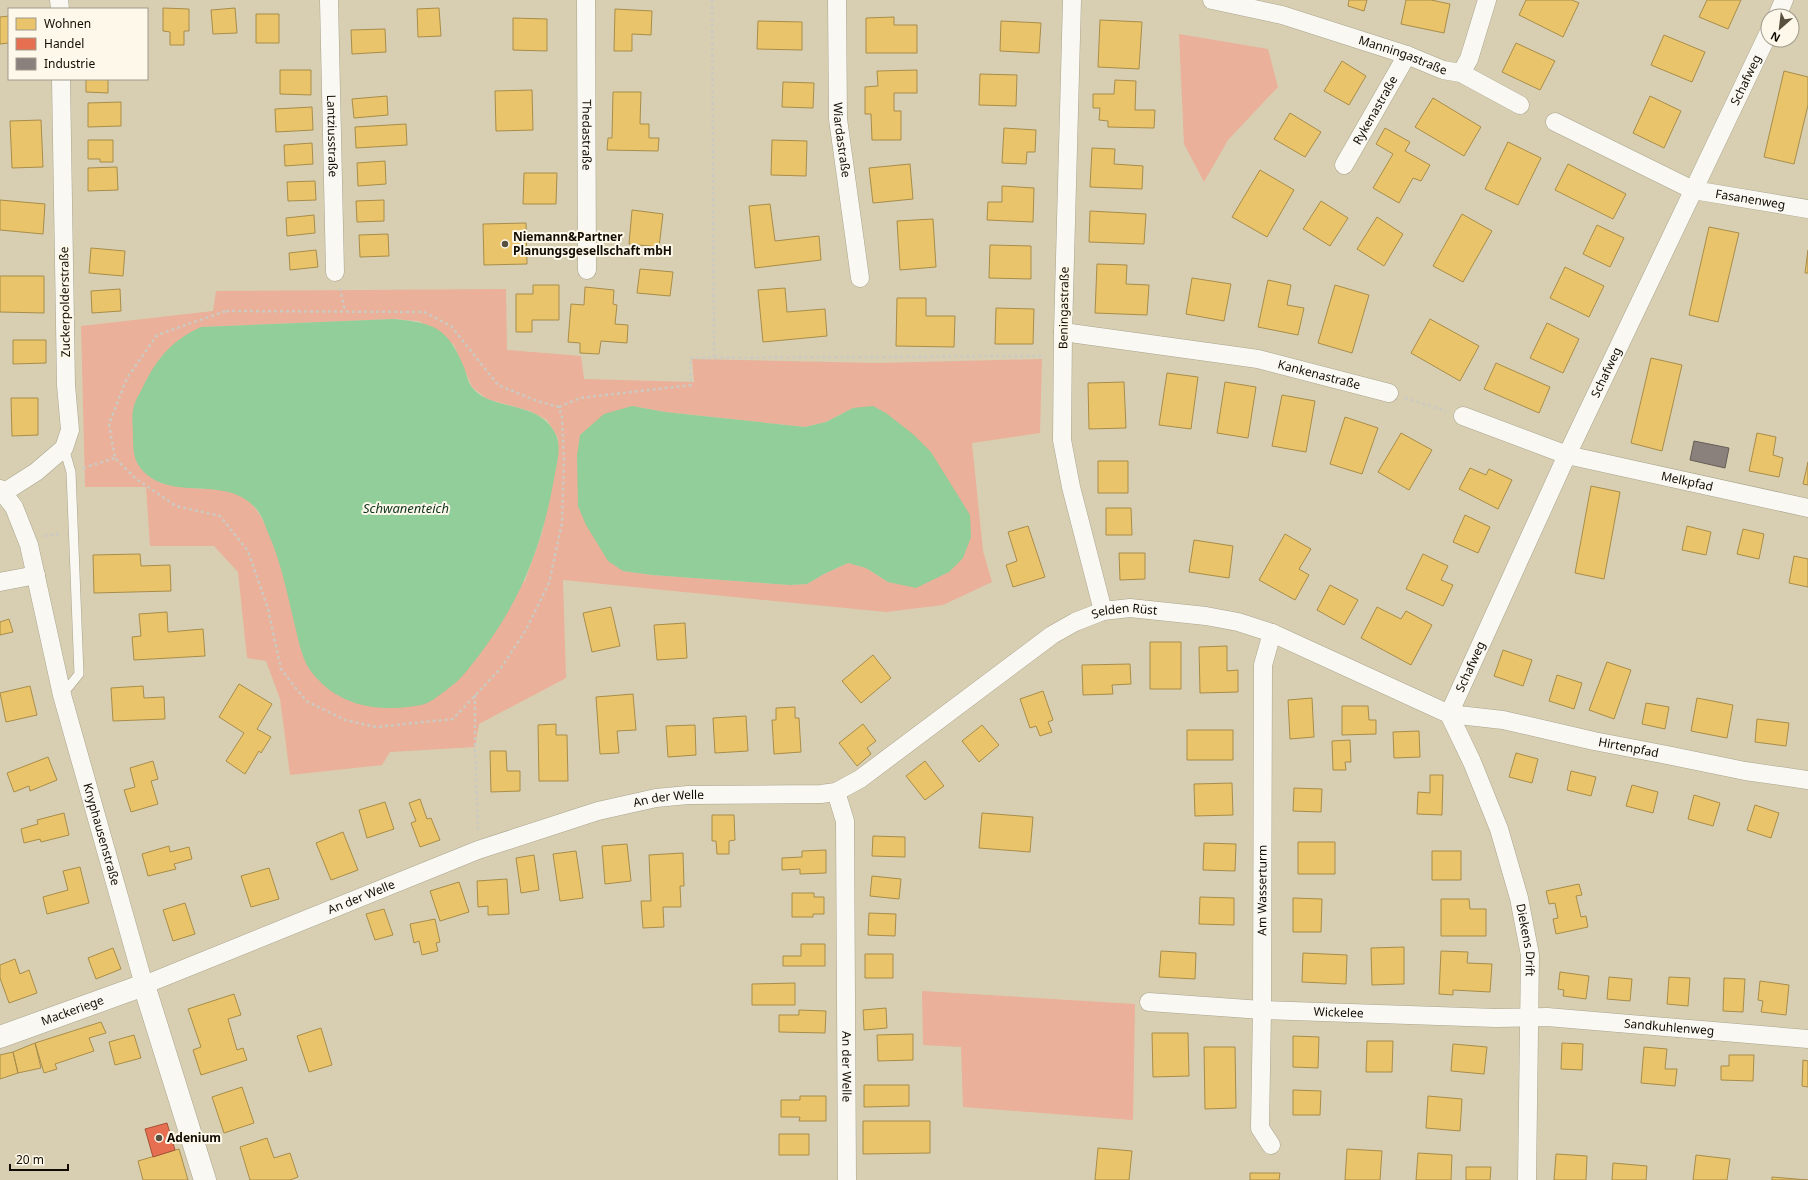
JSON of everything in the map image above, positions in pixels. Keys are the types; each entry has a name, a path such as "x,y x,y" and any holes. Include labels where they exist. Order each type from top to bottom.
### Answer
{"main road":[{"name":"Mackeriege","path":"0,1037 144,985"},
{"name":"Knyphausenstraße","path":"144,985 205,1180"}],"street":[{"name":"Lantziusstraße","path":"329,0 335,272"},
{"name":"Thedastraße","path":"586,0 588,270"},
{"name":"Wiardastraße","path":"838,0 838,119 860,278"},
{"name":"Beningastraße","path":"1072,0 1063,332 1062,440 1071,487 1103,611"},
{"name":"Manningastraße","path":"1212,0 1285,8 1443,70 1461,74 1520,104"},
{"path":"1461,74 1469,59 1487,0"},
{"name":"Schafweg","path":"1449,714 1567,455 1761,48"},
{"name":"Rykenastraße","path":"1344,165 1408,55"},
{"name":"Zuckerpolderstraße","path":"61,80 66,385 70,430 64,448"},
{"path":"1555,122 1693,190"},
{"name":"Fasanenweg","path":"1693,190 1808,209"},
{"name":"Kankenastraße","path":"1063,332 1258,359 1390,393"},
{"path":"1463,416 1567,455"},
{"path":"2,491 36,472 64,448"},
{"name":"Melkpfad","path":"1567,455 1808,508"},
{"name":"Knyphausenstraße","path":"2,491 14,507 29,545 62,696 144,985"},
{"path":"0,582 36,575"},
{"name":"Selden Rüst","path":"836,792 860,779 1052,635 1075,622 1103,611 1130,608 1206,616 1238,622 1272,633 1449,714"},
{"name":"Am Wasserturm","path":"1271,1145 1260,1128 1262,1010 1263,665 1272,633"},
{"name":"Hirtenpfad","path":"1449,714 1504,720 1616,746 1745,771 1808,780"},
{"name":"Diekens Drift","path":"1449,714 1472,762 1498,829 1518,898 1530,955 1527,1180"},
{"name":"An der Welle","path":"144,985 478,850 598,811 656,798 735,794 822,794 836,792 846,821 847,1180"},
{"name":"Wickelee","path":"1149,1002 1262,1010 1496,1018 1529,1017"},
{"name":"Sandkuhlenweg","path":"1529,1017 1808,1039"}],"lane":[{"path":"62,696 79,674 71,472 64,448"}],"path":[{"path":"712,0 714,357"},
{"path":"335,272 345,312"},
{"path":"559,408 562,417 564,461 562,523 549,583 526,630 506,661 453,719 376,727 345,720 306,701 280,669 268,609 248,551 220,516 176,506 135,478 115,458 109,424 127,378 157,335 226,311 424,312 452,326 498,385 536,401 559,408 580,398 691,385 690,358 1063,356"},
{"path":"1390,393 1463,416"},
{"path":"71,472 115,458"},
{"path":"29,545 36,537 74,532"},
{"path":"475,695 478,850"}],"shaded area":[{"path":"1179,34 1268,49 1278,87 1228,140 1204,182 1184,144"},
{"path":"506,289 507,350 581,356 584,379 694,382 692,359 877,363 1042,359 1040,433 972,443 983,551 992,582 943,605 886,612 563,580 566,678 479,724 475,747 390,752 382,765 290,775 280,699 266,661 247,658 238,572 214,546 150,546 146,487 85,487 81,326 213,311 216,291","holes":["394,319 419,321 454,345 472,387 487,399 530,411 547,420 558,438 557,462 542,533 525,581 300,645 281,565 274,544 255,509 244,497 225,490 186,488 160,483 201,327","632,406 665,412 805,427 826,422 853,408 888,582 866,568 848,563 807,584 790,585 652,575 623,571"]},
{"path":"922,991 1135,1004 1133,1120 963,1107 961,1047 923,1045"}],"water":[{"name":"Schwanenteich","path":"394,319 429,325 437,329 451,342 464,367 468,381 479,394 502,404 527,410 548,423 558,440 559,451 549,504 536,550 518,593 494,634 456,683 437,697 428,703 421,705 390,708 360,704 346,699 333,692 310,670 298,640 280,567 260,514 248,501 234,494 219,490 170,486 156,481 143,471 135,459 132,417 136,400 158,361 172,345 201,327"},
{"path":"632,406 665,412 805,427 826,422 853,408 873,406 886,413 914,435 931,452 970,515 971,537 963,558 949,572 916,588 888,582 866,568 848,563 807,584 790,585 652,575 623,571 608,561 586,525 578,506 577,456 580,435 604,414"}],"building: Wohnen":[{"path":"1349,0 1367,0 1364,11 1348,6"},
{"path":"1406,0 1431,0 1450,4 1444,33 1401,24"},
{"path":"1526,0 1572,0 1579,3 1563,37 1519,15"},
{"path":"1707,0 1741,0 1728,29 1699,17"},
{"path":"163,8 189,9 189,31 184,31 184,45 170,45 170,32 163,31"},
{"path":"235,8 237,33 213,34 211,10"},
{"path":"439,8 441,36 418,37 417,9"},
{"path":"615,9 652,11 651,35 632,34 632,51 614,51"},
{"path":"256,14 279,14 279,43 256,43"},
{"path":"8,16 8,43 0,44 0,17"},
{"path":"894,17 894,25 917,25 917,53 866,53 866,18"},
{"path":"513,18 547,19 547,51 513,50"},
{"path":"1100,20 1142,22 1139,69 1098,67"},
{"path":"758,21 802,22 802,50 757,49"},
{"path":"1001,21 1041,23 1039,53 1000,51"},
{"path":"385,29 386,52 352,54 351,30"},
{"path":"1664,35 1705,52 1692,82 1651,65"},
{"path":"1516,43 1555,61 1540,90 1502,72"},
{"path":"1342,61 1366,76 1349,105 1324,91"},
{"path":"280,70 311,70 311,95 280,94"},
{"path":"917,70 917,93 894,93 894,111 901,111 901,140 872,140 871,114 865,114 865,87 878,86 877,71"},
{"path":"1784,71 1808,77 1808,105 1794,164 1764,157"},
{"path":"980,74 1017,75 1016,106 979,105"},
{"path":"86,80 108,80 108,93 86,92"},
{"path":"1115,80 1136,81 1135,110 1155,110 1154,128 1108,127 1108,121 1099,120 1100,108 1093,108 1093,94 1114,94"},
{"path":"783,82 814,83 813,108 782,107"},
{"path":"532,90 533,130 496,131 495,91"},
{"path":"613,92 641,92 640,124 649,124 649,138 659,138 658,151 607,150 608,138 612,138"},
{"path":"387,96 388,115 354,118 352,99"},
{"path":"1650,96 1681,111 1664,148 1633,133"},
{"path":"1433,98 1481,127 1464,156 1415,127"},
{"path":"121,102 121,126 88,127 88,103"},
{"path":"312,107 313,130 276,132 275,109"},
{"path":"1290,113 1321,132 1305,157 1274,139"},
{"path":"41,120 43,167 12,168 10,121"},
{"path":"406,124 407,145 356,148 355,127"},
{"path":"1004,128 1036,130 1035,152 1027,152 1026,164 1002,163"},
{"path":"1385,128 1410,142 1405,151 1430,165 1421,181 1413,178 1399,203 1373,188 1393,154 1376,144"},
{"path":"88,140 113,140 113,162 100,162 100,159 88,159"},
{"path":"772,140 807,141 806,176 771,175"},
{"path":"1508,142 1541,158 1518,205 1485,189"},
{"path":"312,143 313,164 285,166 284,145"},
{"path":"1092,148 1115,149 1114,164 1143,166 1142,189 1090,187"},
{"path":"385,161 386,184 358,186 357,163"},
{"path":"910,164 913,199 873,203 869,168"},
{"path":"1568,164 1626,194 1613,219 1555,190"},
{"path":"117,167 118,190 88,191 88,168"},
{"path":"1260,170 1294,190 1267,237 1232,217"},
{"path":"524,173 557,173 556,204 523,204"},
{"path":"315,181 316,200 288,201 287,182"},
{"path":"1002,186 1034,188 1033,222 987,220 988,202 1002,202"},
{"path":"0,200 45,204 43,234 0,230"},
{"path":"384,200 384,221 357,222 356,201"},
{"path":"1321,201 1348,218 1330,246 1303,229"},
{"path":"770,204 775,241 819,236 821,260 755,268 749,206"},
{"path":"632,210 663,214 659,247 629,244"},
{"path":"1090,211 1146,214 1144,244 1089,242"},
{"path":"1462,214 1492,231 1463,282 1433,266"},
{"path":"314,215 315,233 287,236 286,218"},
{"path":"1377,217 1403,234 1384,266 1357,249"},
{"path":"933,219 936,267 900,270 897,221"},
{"name":"Niemann&Partner Planungsgesellschaft mbH","path":"526,223 527,264 484,265 483,224"},
{"path":"1597,225 1624,238 1610,267 1583,254"},
{"path":"1709,227 1739,233 1718,322 1689,315"},
{"path":"388,234 389,256 360,257 359,235"},
{"path":"990,245 1031,246 1031,279 989,278"},
{"path":"91,248 125,251 123,276 89,273"},
{"path":"316,250 318,267 290,270 289,253"},
{"path":"1808,250 1808,273 1805,273"},
{"path":"1097,264 1127,265 1126,284 1149,285 1147,315 1095,313"},
{"path":"1565,267 1604,286 1589,317 1550,298"},
{"path":"640,269 673,272 670,296 637,293"},
{"path":"0,276 44,276 44,313 0,312"},
{"path":"1192,278 1231,284 1224,321 1186,314"},
{"path":"1268,280 1291,285 1287,305 1304,308 1298,335 1258,327"},
{"path":"533,285 559,285 559,320 532,320 532,332 516,332 516,294 533,294"},
{"path":"1335,285 1369,295 1352,353 1318,343"},
{"path":"585,287 614,290 613,304 617,305 615,324 628,325 627,343 601,341 599,354 580,353 580,343 568,342 571,304 584,305"},
{"path":"785,288 787,312 825,309 827,336 763,342 758,290"},
{"path":"120,289 121,311 92,313 91,291"},
{"path":"897,298 926,298 926,316 955,316 954,347 896,346"},
{"path":"996,308 1034,309 1033,344 995,344"},
{"path":"1430,319 1479,346 1460,381 1411,353"},
{"path":"1547,323 1579,339 1563,373 1530,358"},
{"path":"13,340 46,340 46,363 13,364"},
{"path":"1651,358 1682,365 1662,451 1631,443"},
{"path":"1496,363 1550,387 1539,413 1484,389"},
{"path":"1167,373 1198,377 1191,429 1159,425"},
{"path":"1124,382 1126,428 1089,429 1088,383"},
{"path":"1225,382 1256,387 1248,438 1217,433"},
{"path":"1282,395 1315,401 1306,452 1272,446"},
{"path":"11,398 38,398 38,435 12,436"},
{"path":"1345,417 1378,428 1362,474 1330,464"},
{"path":"1401,433 1432,450 1409,490 1378,472"},
{"path":"1757,433 1776,437 1773,455 1783,458 1779,477 1749,471"},
{"path":"1098,461 1128,461 1128,493 1098,493"},
{"path":"1808,462 1808,485 1803,484"},
{"path":"1470,468 1486,475 1489,469 1512,480 1498,509 1459,489"},
{"path":"1591,486 1620,492 1604,579 1575,573"},
{"path":"1106,508 1131,508 1132,535 1106,535"},
{"path":"1465,515 1490,527 1478,553 1453,542"},
{"path":"1028,526 1045,577 1013,587 1006,565 1017,561 1008,532"},
{"path":"1687,526 1711,532 1706,555 1682,550"},
{"path":"1743,529 1764,534 1759,559 1737,554"},
{"path":"1285,534 1311,549 1299,569 1309,575 1295,600 1259,580"},
{"path":"1194,540 1233,546 1229,578 1189,572"},
{"path":"1119,553 1145,553 1145,579 1120,580"},
{"path":"140,554 141,566 170,565 171,591 94,593 93,555"},
{"path":"1423,554 1448,566 1441,580 1453,585 1443,606 1406,589"},
{"path":"1794,556 1808,559 1808,587 1789,583"},
{"path":"1330,585 1358,600 1344,625 1317,610"},
{"path":"611,607 620,646 592,652 583,613"},
{"path":"1377,607 1401,619 1406,611 1432,625 1411,665 1361,638"},
{"path":"167,612 168,632 203,629 205,656 134,660 132,637 141,636 139,614"},
{"path":"9,619 13,632 0,635 0,622"},
{"path":"685,623 687,658 657,660 654,625"},
{"path":"1150,642 1181,642 1181,689 1150,689"},
{"path":"1227,646 1227,671 1238,670 1238,692 1200,693 1199,647"},
{"path":"1503,650 1532,660 1523,686 1494,676"},
{"path":"873,655 891,678 861,703 842,681"},
{"path":"1607,662 1631,670 1614,719 1589,710"},
{"path":"1130,664 1131,684 1112,685 1113,694 1083,695 1082,665"},
{"path":"1557,675 1582,683 1574,709 1549,701"},
{"path":"239,684 272,704 257,729 271,737 261,753 259,751 245,774 226,761 244,733 219,717"},
{"path":"30,686 37,715 6,722 0,693"},
{"path":"143,686 144,698 164,697 165,719 113,721 111,688"},
{"path":"1043,691 1053,720 1048,722 1052,732 1040,736 1036,726 1030,728 1020,699"},
{"path":"633,694 636,730 617,731 619,753 600,754 596,697"},
{"path":"1312,698 1314,737 1290,739 1288,700"},
{"path":"1697,698 1733,705 1727,738 1691,731"},
{"path":"1646,703 1669,707 1665,729 1642,724"},
{"path":"1342,706 1368,706 1369,720 1376,720 1376,734 1342,735"},
{"path":"795,707 795,718 799,718 801,752 774,754 772,720 776,720 776,708"},
{"path":"746,716 748,751 715,753 713,718"},
{"path":"1757,719 1789,723 1786,746 1755,742"},
{"path":"556,724 556,735 567,735 568,781 539,781 538,725"},
{"path":"863,724 876,741 867,748 871,754 857,766 839,743"},
{"path":"695,725 696,755 668,757 666,726"},
{"path":"982,725 999,745 979,762 962,741"},
{"path":"1187,730 1233,730 1233,760 1187,760"},
{"path":"1419,731 1420,757 1394,758 1393,732"},
{"path":"1350,740 1351,762 1345,762 1346,770 1333,770 1332,741"},
{"path":"490,751 506,751 507,771 520,771 520,791 491,792"},
{"path":"1516,753 1538,759 1532,783 1509,777"},
{"path":"48,757 57,780 30,791 29,786 14,792 7,773"},
{"path":"153,761 158,779 151,781 158,804 131,812 124,790 135,787 130,768"},
{"path":"925,761 944,786 925,800 906,776"},
{"path":"1571,771 1596,777 1591,796 1567,790"},
{"path":"1430,775 1443,775 1442,815 1417,814 1418,792 1430,793"},
{"path":"1232,783 1233,815 1195,816 1194,784"},
{"path":"1632,785 1658,792 1653,813 1626,806"},
{"path":"1294,788 1322,789 1321,812 1293,811"},
{"path":"1694,795 1720,803 1713,826 1688,819"},
{"path":"420,799 427,819 431,818 440,840 420,847 411,823 416,821 409,803"},
{"path":"385,802 394,829 367,838 359,810"},
{"path":"1755,805 1779,813 1771,838 1747,830"},
{"path":"64,813 69,835 41,842 40,839 24,843 21,829 38,824 37,820"},
{"path":"982,813 1033,817 1030,852 979,848"},
{"path":"712,815 734,815 735,840 729,841 729,854 717,854 716,841 712,841"},
{"path":"343,832 358,870 331,880 316,843"},
{"path":"873,836 905,837 905,857 872,856"},
{"path":"1298,842 1335,842 1335,874 1298,874"},
{"path":"1204,843 1236,844 1235,871 1203,870"},
{"path":"627,844 631,881 605,884 602,846"},
{"path":"169,846 170,852 189,847 192,859 174,864 176,869 148,876 142,854"},
{"path":"826,850 826,873 800,874 800,869 782,870 782,858 802,857 802,851"},
{"path":"576,851 583,898 560,901 553,854"},
{"path":"1432,851 1461,851 1461,880 1432,880"},
{"path":"683,853 684,886 680,886 681,907 663,907 664,927 643,928 641,901 651,901 649,855"},
{"path":"534,855 539,890 521,893 516,858"},
{"path":"80,867 89,903 47,914 43,897 68,890 63,871"},
{"path":"269,868 279,899 251,907 241,876"},
{"path":"872,876 901,879 899,899 870,896"},
{"path":"507,879 509,914 488,915 488,906 478,907 477,881"},
{"path":"459,882 469,912 440,921 430,891"},
{"path":"1579,884 1582,895 1576,896 1581,917 1586,916 1588,927 1556,934 1553,919 1558,918 1555,903 1549,904 1546,891"},
{"path":"792,893 814,893 814,897 824,897 824,914 813,914 813,917 792,917"},
{"path":"1200,897 1234,898 1234,925 1199,924"},
{"path":"1293,898 1322,899 1321,932 1293,932"},
{"path":"1441,899 1469,899 1470,909 1486,909 1486,936 1441,936"},
{"path":"185,903 195,934 173,941 163,910"},
{"path":"384,909 393,935 375,940 366,914"},
{"path":"869,913 896,914 895,936 868,935"},
{"path":"435,919 440,942 436,943 438,951 422,955 419,941 414,943 410,924"},
{"path":"801,944 825,944 825,966 783,966 783,956 801,956"},
{"path":"1404,947 1404,984 1372,985 1371,948"},
{"path":"113,948 121,969 96,979 88,958"},
{"path":"1161,951 1196,953 1195,979 1159,977"},
{"path":"1441,951 1468,952 1467,963 1492,964 1490,992 1453,990 1453,995 1439,994"},
{"path":"1303,953 1347,955 1346,984 1302,982"},
{"path":"865,954 893,954 893,978 865,978"},
{"path":"15,959 20,974 29,970 37,993 9,1003 0,978 0,965"},
{"path":"1560,972 1589,976 1586,999 1563,996 1564,990 1558,989"},
{"path":"1609,977 1632,979 1630,1001 1607,999"},
{"path":"1669,977 1690,978 1688,1006 1667,1004"},
{"path":"1724,978 1745,979 1743,1012 1723,1011"},
{"path":"1760,981 1789,985 1786,1015 1761,1012 1763,1001 1758,1000"},
{"path":"795,983 795,1005 752,1005 752,984"},
{"path":"234,994 241,1015 228,1019 237,1050 243,1048 247,1060 201,1075 193,1050 201,1047 188,1009"},
{"path":"886,1008 887,1028 864,1030 863,1010"},
{"path":"799,1010 826,1011 825,1033 779,1032 779,1015 799,1015"},
{"path":"101,1022 106,1033 89,1038 94,1051 55,1064 57,1069 44,1073 35,1043"},
{"path":"321,1028 332,1065 309,1072 297,1036"},
{"path":"1152,1033 1188,1033 1189,1076 1153,1077"},
{"path":"913,1034 913,1060 878,1061 877,1035"},
{"path":"134,1035 141,1058 115,1065 109,1042"},
{"path":"1293,1036 1319,1037 1318,1068 1293,1067"},
{"path":"1367,1041 1393,1041 1392,1072 1366,1072"},
{"path":"35,1043 41,1068 18,1073 13,1052"},
{"path":"1562,1043 1583,1044 1582,1070 1561,1069"},
{"path":"1453,1044 1487,1047 1484,1074 1451,1071"},
{"path":"1204,1047 1235,1047 1236,1108 1205,1109"},
{"path":"1644,1047 1667,1049 1665,1069 1677,1069 1675,1086 1641,1083"},
{"path":"13,1052 18,1073 0,1079 0,1055"},
{"path":"1729,1055 1754,1055 1753,1081 1721,1080 1721,1066 1729,1066"},
{"path":"1803,1060 1808,1061 1808,1087 1802,1086"},
{"path":"864,1085 909,1085 909,1106 864,1107"},
{"path":"242,1087 254,1123 224,1133 212,1097"},
{"path":"1293,1090 1321,1091 1320,1115 1293,1115"},
{"path":"800,1096 826,1096 826,1121 799,1121 800,1117 781,1117 781,1100 800,1100"},
{"path":"1428,1096 1462,1099 1460,1131 1426,1128"},
{"path":"863,1121 930,1121 930,1153 863,1154"},
{"path":"779,1134 809,1134 809,1155 779,1155"},
{"path":"267,1138 274,1158 290,1153 298,1177 290,1180 250,1180 240,1147"},
{"path":"1098,1148 1132,1151 1129,1180 1095,1180"},
{"path":"179,1149 188,1180 143,1180 138,1161"},
{"path":"1347,1149 1382,1151 1380,1180 1345,1180"},
{"path":"1418,1153 1452,1155 1451,1180 1416,1180"},
{"path":"1556,1154 1587,1156 1586,1180 1554,1180"},
{"path":"1696,1155 1730,1159 1727,1180 1693,1180"},
{"path":"1613,1163 1647,1166 1646,1180 1612,1180"},
{"path":"1466,1167 1491,1167 1490,1180 1466,1180"},
{"path":"1250,1173 1280,1173 1279,1180 1250,1180"},
{"path":"1772,1177 1808,1180 1772,1180"}],"building: Handel":[{"path":"167,1123 175,1150 153,1157 145,1129"}],"building: Industrie":[{"path":"1694,441 1729,448 1725,468 1690,460"}],"place":[{"name":"Niemann&Partner Planungsgesellschaft mbH","path":"505,244"},
{"name":"Adenium","path":"159,1138"}]}
